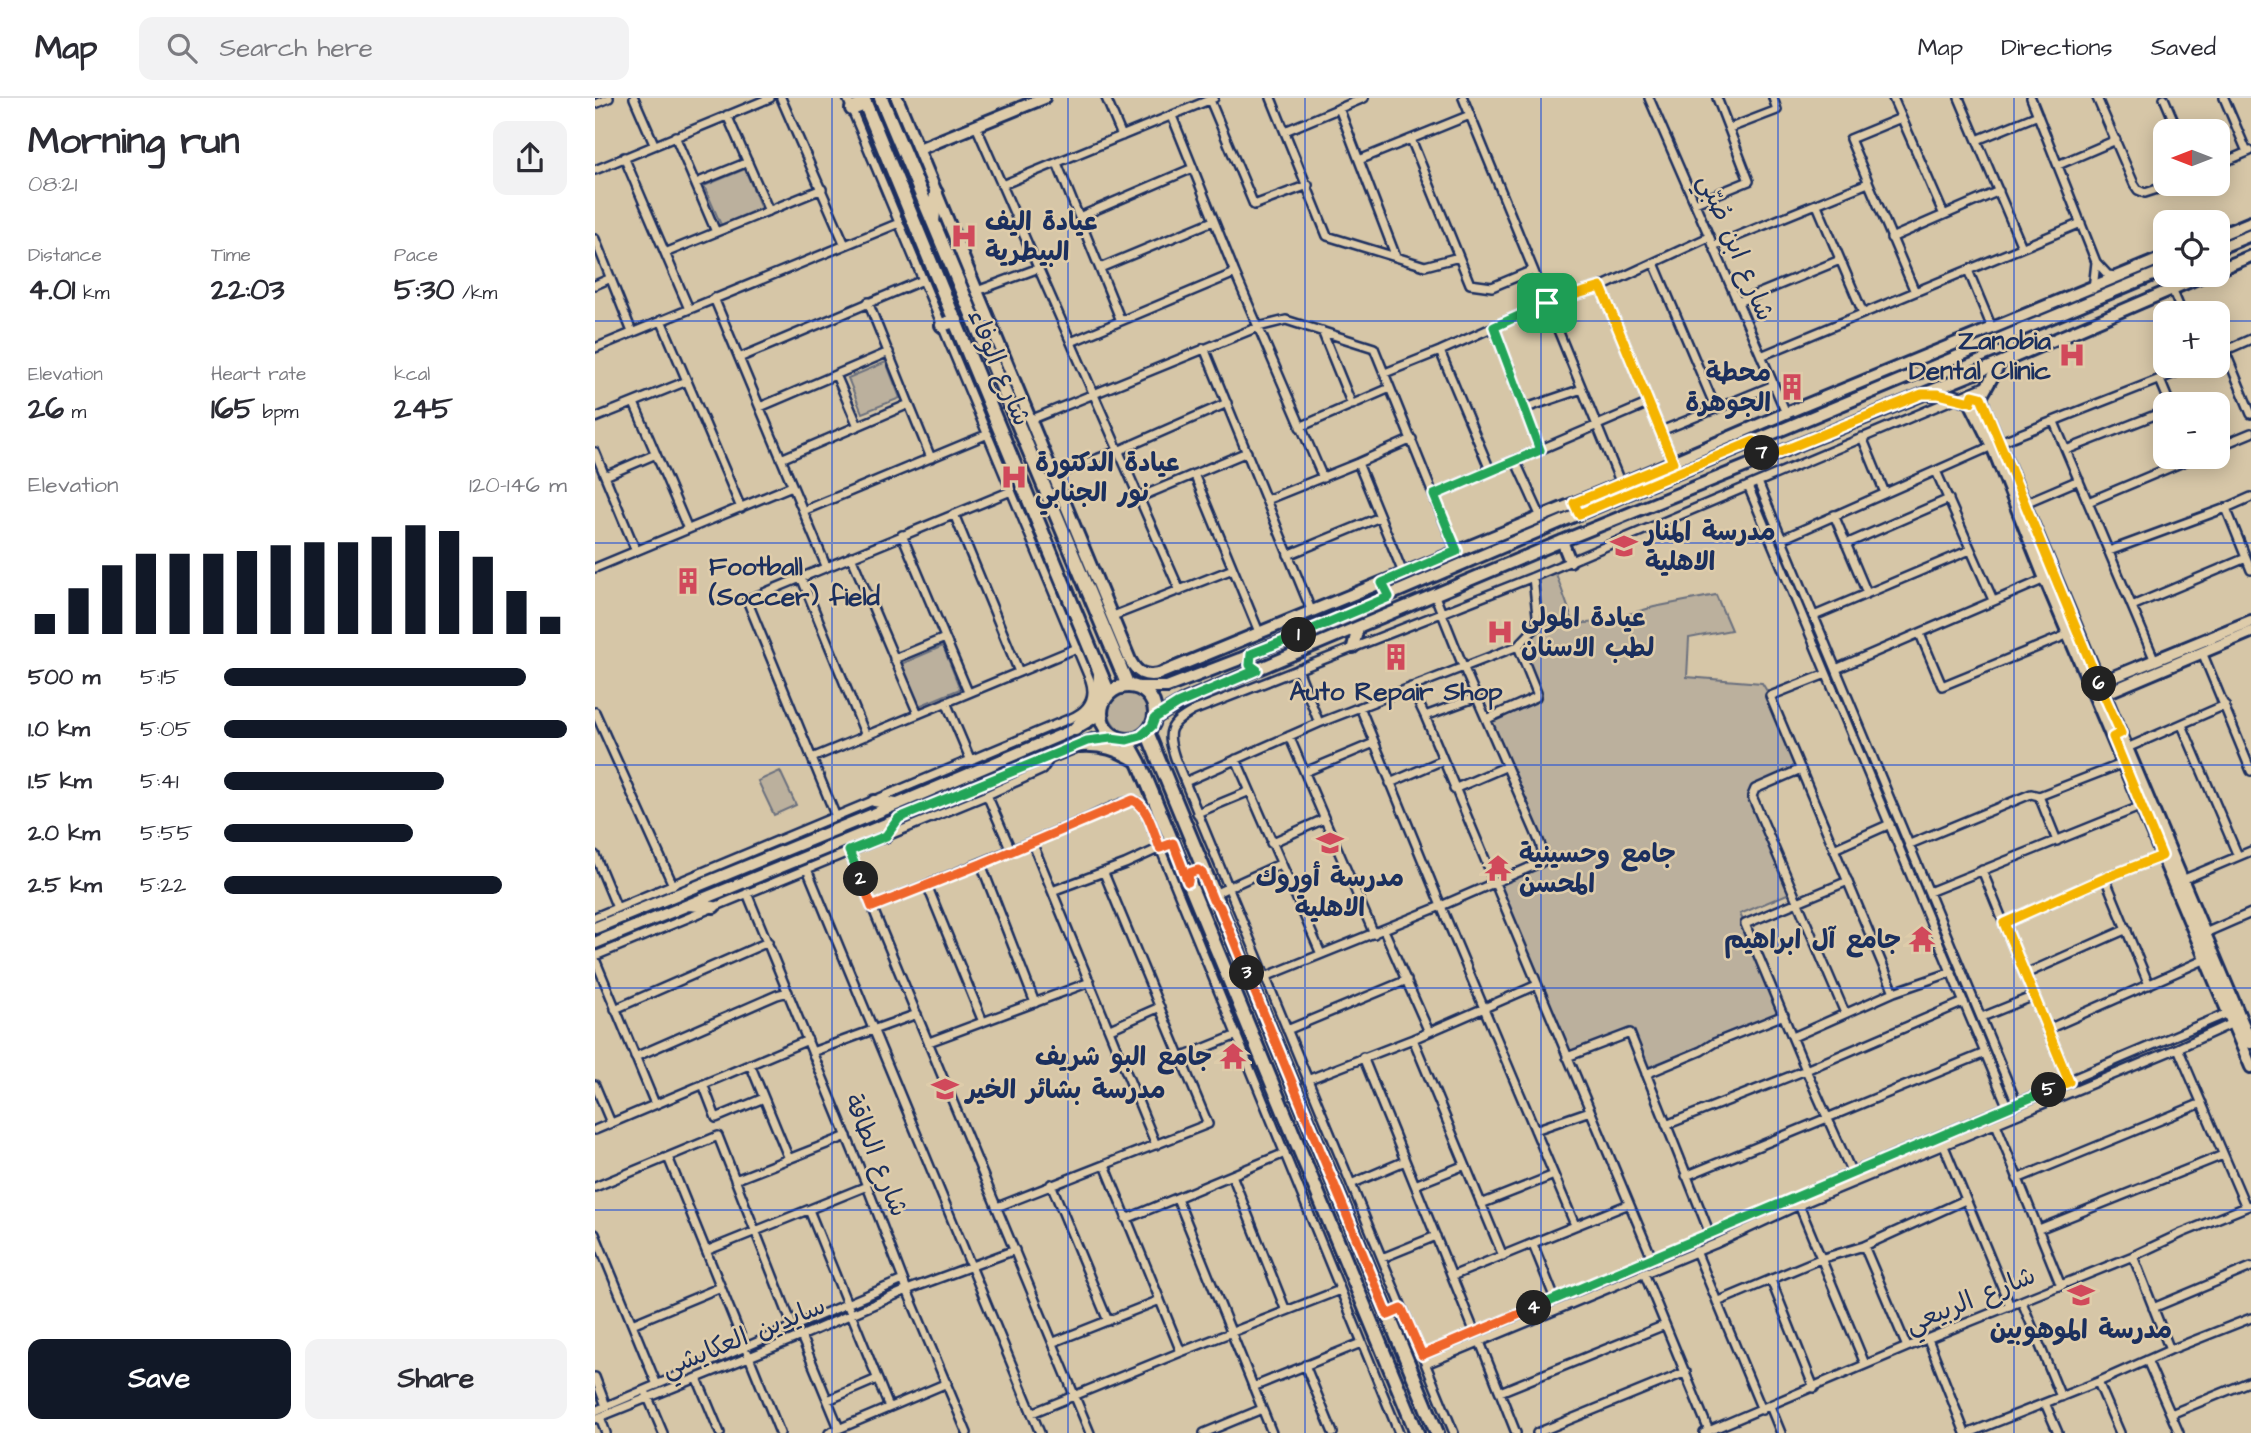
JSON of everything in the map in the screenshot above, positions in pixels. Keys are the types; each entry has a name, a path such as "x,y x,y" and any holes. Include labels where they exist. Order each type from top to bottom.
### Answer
{"main road":[{"name":"شارع الوفاء","path":"881,98 1072,554 1097,594 1132,686"},
{"path":"919,149 976,126 1027,101 1044,98"},
{"name":"شارع الوفاء","path":"864,101 1109,694"},
{"path":"850,104 864,101"},
{"path":"888,115 899,103 1053,475 1097,594 1113,616 1136,671 1146,675 1159,674 1541,517 1577,509 1621,484 2153,262"},
{"path":"933,222 936,192"},
{"path":"2230,231 2251,222"},
{"path":"2230,244 2251,235"},
{"path":"2230,265 2248,257 2248,249 2243,241 2239,240"},
{"path":"595,928 1075,729 1102,710 1109,694 1121,687 1158,688 1177,685 1389,597 1577,509 1777,432 2153,275"},
{"path":"595,943 1079,744 1095,739 1134,739 1147,732 1155,718 1187,699 1562,541 2000,363 2177,287"},
{"path":"942,325 955,320"},
{"path":"1946,347 1951,359"},
{"path":"991,360 1003,355"},
{"path":"1976,400 2000,363"},
{"path":"1922,394 1976,400"},
{"path":"1976,400 2025,503 2102,689 2124,763 2251,1066"},
{"path":"1777,432 1777,445 1785,450"},
{"path":"1754,441 1761,447 1760,460"},
{"path":"1996,444 2045,579 2117,735 2127,748 2251,1043"},
{"path":"1000,464 1013,458"},
{"path":"1040,524 1047,528 1064,565 1072,562 1072,554"},
{"path":"1562,541 1570,561"},
{"path":"1382,583 1389,597"},
{"path":"2102,689 2155,661 2251,621"},
{"path":"1353,647 1358,628"},
{"path":"2102,689 2251,632"},
{"path":"1251,654 1250,665 1257,670"},
{"path":"1075,729 1098,702 1100,667"},
{"path":"1132,686 1149,695 1153,702 1155,718"},
{"path":"1102,710 1106,727 1123,739 1139,762 1166,845 1188,882 1259,1073 1417,1433"},
{"path":"1147,732 1437,1433"},
{"path":"1079,744 1104,745 1139,762"},
{"path":"874,801 898,804"},
{"path":"886,836 899,818"},
{"path":"1188,882 1189,873 1192,871 1198,870 1202,873 1213,900 1220,907"},
{"path":"641,909 650,894"},
{"path":"685,905 714,907"},
{"path":"1393,1374 1403,1377 1408,1373 1409,1365"},
{"path":"1411,1418 1415,1408 1422,1406 1427,1409"}],"street":[{"path":"595,104 609,98"},
{"path":"634,98 654,144"},
{"path":"595,170 770,98"},
{"path":"781,98 845,245"},
{"path":"1106,98 1122,136"},
{"path":"1271,98 1327,236 1425,267 1459,257"},
{"path":"1286,131 1364,98"},
{"path":"1463,98 1621,484"},
{"path":"1695,204 1749,181 1717,98"},
{"path":"1730,128 1777,110 1773,98"},
{"path":"1893,98 1944,215"},
{"path":"1959,98 2022,247"},
{"path":"2031,98 2096,262 2108,275 2153,272"},
{"path":"2097,98 2134,184 2145,194 2153,191"},
{"path":"2164,98 2173,119"},
{"path":"2225,98 2249,151 2230,159"},
{"path":"1002,185 1212,99 1254,205 1308,185"},
{"name":"شارع ابن صُبّي","path":"1651,99 1786,414"},
{"path":"595,917 1077,716 1087,708 1092,698 1092,686 1077,648 850,104"},
{"path":"1339,108 1396,257"},
{"path":"727,115 769,211"},
{"path":"1359,160 1470,115"},
{"path":"1977,140 2038,115"},
{"path":"1172,116 1213,221 1323,478"},
{"path":"1901,118 1850,139 1915,292"},
{"path":"976,126 1180,591"},
{"path":"675,136 716,232"},
{"path":"1411,139 1471,284 1492,287 1533,270"},
{"path":"2058,164 2116,140"},
{"path":"624,157 689,309"},
{"path":"696,183 748,162"},
{"path":"1056,163 1121,321"},
{"path":"1079,217 1193,168"},
{"path":"1713,246 1868,183"},
{"path":"665,253 822,190"},
{"path":"1891,237 1999,191"},
{"path":"1817,205 1863,313"},
{"path":"1100,268 1213,221"},
{"path":"595,348 899,223"},
{"path":"1761,356 2081,223"},
{"path":"1385,373 1547,303 1601,287 1709,237"},
{"path":"595,239 632,332"},
{"path":"1738,302 1840,260"},
{"path":"2081,305 2091,296 2096,262"},
{"path":"1654,263 1716,409"},
{"path":"977,291 1039,268"},
{"path":"1968,270 1992,328"},
{"path":"1071,342 1235,273"},
{"path":"595,285 611,278"},
{"path":"739,358 923,280"},
{"path":"1601,287 1673,462"},
{"path":"2172,289 2177,301"},
{"path":"714,298 826,566"},
{"path":"868,302 931,458"},
{"path":"661,320 741,508"},
{"path":"1030,420 1258,327 1286,320 1374,348 1457,551"},
{"path":"1494,327 1540,450"},
{"path":"1321,331 1352,405"},
{"path":"2230,349 2251,340"},
{"path":"1205,348 1311,610"},
{"path":"1440,351 1490,470"},
{"path":"760,407 889,352"},
{"path":"2230,371 2251,414"},
{"path":"836,375 858,426"},
{"path":"1782,539 1996,444 2165,378"},
{"path":"2160,380 2165,392"},
{"path":"595,418 687,381"},
{"path":"1661,431 1774,385"},
{"path":"1454,1433 1197,813 1175,758 1169,736 1170,727 1193,711 1533,578 1985,386"},
{"path":"1300,427 1390,388"},
{"path":"1525,408 1582,389"},
{"path":"634,403 688,530"},
{"path":"1053,475 1118,451 1227,403"},
{"path":"1434,495 1649,403"},
{"path":"781,459 909,404"},
{"path":"2066,450 2153,416"},
{"path":"2054,422 2155,661"},
{"path":"2230,442 2251,433"},
{"path":"803,512 988,434"},
{"path":"1862,438 1885,493"},
{"path":"1266,499 1323,478 1412,439"},
{"path":"595,452 636,551"},
{"path":"1140,497 1247,452"},
{"path":"605,476 656,454"},
{"path":"1515,460 1541,517"},
{"path":"1358,463 1403,573"},
{"path":"2088,502 2165,469"},
{"path":"1936,471 1993,600"},
{"path":"1194,474 1259,632"},
{"path":"2025,503 2079,480"},
{"path":"1758,482 2017,1104"},
{"path":"595,568 792,486"},
{"path":"1748,486 2008,1108"},
{"path":"836,817 747,600 1011,491"},
{"path":"2109,551 2251,497"},
{"path":"1846,544 1948,499"},
{"path":"2226,508 2251,570"},
{"path":"954,514 1019,672"},
{"path":"1834,515 1867,593"},
{"path":"1288,555 1380,517"},
{"path":"902,535 968,692"},
{"path":"1814,616 1970,550"},
{"path":"851,556 918,714"},
{"path":"2132,607 2246,558"},
{"path":"1113,616 1233,569"},
{"path":"801,577 866,736"},
{"path":"1185,782 1319,723 1518,646 1538,625 1533,578"},
{"path":"1836,669 2045,579"},
{"path":"1265,977 1384,930 1542,862 1543,854 1462,666 1435,596"},
{"path":"1920,634 1943,686 2069,634"},
{"path":"894,659 945,638"},
{"path":"1487,719 1536,696 1518,646"},
{"path":"812,758 1077,648"},
{"path":"2202,652 2251,771"},
{"path":"1298,669 1319,723"},
{"path":"1826,674 1770,696 1894,992"},
{"path":"1411,687 1652,1258"},
{"path":"1425,716 1477,697"},
{"path":"946,702 971,761"},
{"path":"2127,748 2225,705"},
{"path":"1360,707 1575,1225"},
{"path":"595,712 673,885"},
{"path":"2182,725 2238,856"},
{"path":"1289,736 1374,934"},
{"path":"1305,772 1374,743"},
{"path":"2242,750 2251,746"},
{"path":"655,1104 595,957 987,795 1042,770 1051,756"},
{"path":"1236,759 1321,954"},
{"path":"1390,783 1443,760"},
{"path":"1910,844 2031,794 2039,796 2124,763"},
{"path":"1454,789 1505,766"},
{"path":"1801,769 1755,789 1752,796 1845,1013"},
{"path":"1197,813 1250,791"},
{"path":"987,795 1011,850"},
{"path":"1879,800 1890,796"},
{"path":"2039,796 2057,841"},
{"path":"872,907 1133,800 1138,802 1166,845 1237,1035 1259,1073 1285,1153 1399,1433"},
{"path":"1929,892 2142,806"},
{"path":"1271,842 1324,819"},
{"path":"1834,849 1890,824"},
{"path":"1032,842 1156,1145"},
{"path":"1052,891 1104,873 1166,845"},
{"path":"849,851 1090,1433"},
{"path":"2182,880 2251,851"},
{"path":"595,855 617,908"},
{"path":"2004,923 2162,856"},
{"path":"981,864 1035,1003"},
{"path":"1214,894 1280,864"},
{"path":"807,869 1040,1433"},
{"path":"1982,870 2069,1082"},
{"path":"997,1207 1208,1124 1104,873"},
{"path":"2105,878 2149,985"},
{"path":"1848,881 1745,924 1852,1173"},
{"path":"927,885 983,1022"},
{"name":"شارع الطاقة","path":"747,893 966,1433"},
{"path":"2204,933 2251,913"},
{"path":"2025,974 2127,929"},
{"path":"1384,930 1429,1032"},
{"path":"615,1009 768,942"},
{"path":"2048,1029 2206,959"},
{"path":"1793,1037 1894,992 1952,972"},
{"path":"1287,1030 1407,980"},
{"path":"929,1042 1090,982"},
{"path":"1307,1080 1413,1039 1537,985"},
{"path":"635,1056 788,992"},
{"path":"1982,1017 2034,996"},
{"path":"1667,1125 1806,1070 1964,1002"},
{"path":"1110,1029 1160,1007"},
{"path":"813,1052 917,1014"},
{"path":"1646,1074 1784,1015"},
{"path":"1426,1364 2178,1048 2230,1018"},
{"path":"1422,1355 2069,1082 2230,1018"},
{"path":"1567,1057 1630,1033 1710,1234"},
{"path":"1180,1058 1237,1035"},
{"path":"1413,1039 1503,1256"},
{"path":"595,1130 808,1040"},
{"path":"2178,1048 2223,1155 2248,1206"},
{"path":"1686,1176 1985,1053"},
{"path":"1363,1058 1475,1333"},
{"path":"750,1064 789,1159"},
{"path":"703,1084 716,1118 764,1098"},
{"path":"595,1085 611,1123"},
{"path":"2017,1178 2202,1103"},
{"path":"1535,1130 1590,1111"},
{"path":"1996,1124 2061,1286"},
{"path":"595,1187 718,1136 793,1327"},
{"path":"735,1180 847,1136"},
{"path":"1944,1146 2010,1307"},
{"path":"1126,1219 1285,1153"},
{"path":"2039,1229 2223,1155"},
{"path":"668,1157 780,1433"},
{"path":"1351,1184 1405,1161"},
{"path":"1105,1165 1181,1352"},
{"path":"1415,1185 1465,1165"},
{"path":"1232,1175 1286,1311"},
{"path":"1481,1204 1554,1175"},
{"path":"1051,1184 1108,1321"},
{"path":"706,1251 867,1186"},
{"path":"1177,1198 1272,1433"},
{"path":"1717,1302 1820,1259 1864,1246 1965,1200"},
{"path":"1452,1276 1629,1204"},
{"path":"1799,1205 1865,1364"},
{"name":"شارع الربيعي","path":"1707,1432 2248,1206"},
{"path":"809,1210 889,1407"},
{"path":"595,1234 657,1385"},
{"path":"1382,1258 1436,1236"},
{"path":"1533,1244 1555,1299"},
{"path":"1864,1246 1907,1347"},
{"name":"سايدين العكايشي","path":"597,1416 649,1398 907,1290 1015,1250"},
{"path":"1696,1251 1762,1410"},
{"path":"2133,1256 2170,1350"},
{"path":"2153,1308 2251,1267"},
{"path":"1644,1273 1686,1372 1707,1432"},
{"name":"سايدين العكايشي","path":"597,1416 606,1406 903,1280"},
{"path":"1771,1280 1814,1388"},
{"path":"632,1324 721,1287"},
{"path":"1032,1413 1340,1290"},
{"path":"1054,1342 1160,1300"},
{"path":"2022,1301 2061,1396"},
{"path":"1388,1315 1402,1309"},
{"path":"1928,1339 1967,1433 2251,1318"},
{"path":"1500,1392 1665,1325"},
{"path":"801,1336 839,1428"},
{"path":"1480,1342 1516,1433"},
{"path":"1253,1387 1361,1343"},
{"path":"2147,1360 2179,1433"},
{"path":"1305,1365 1333,1433"},
{"path":"1537,1433 1686,1372"},
{"path":"595,1377 606,1406"},
{"path":"697,1378 720,1433"},
{"path":"828,1400 877,1379"},
{"path":"2171,1414 2251,1381"},
{"path":"2098,1382 2120,1433"},
{"path":"829,1433 947,1383"},
{"path":"645,1390 663,1433"},
{"path":"2045,1403 2058,1433"},
{"path":"1770,1406 1781,1433"},
{"path":"1204,1433 1262,1409"},
{"path":"597,1416 606,1433"},
{"path":"1994,1423 1998,1433"}],"shaded area":[{"path":"745,169 761,208 721,225 704,186"},
{"path":"886,362 900,398 862,413 848,378"},
{"path":"1554,568 1574,624 1612,621 1654,607 1716,595 1731,630 1689,638 1687,677 1762,683 1801,769 1755,788 1752,796 1792,892 1740,914 1786,1012 1644,1069 1630,1033 1567,1057 1495,883 1542,862 1543,854 1487,719 1536,697 1518,646 1538,625 1533,577"},
{"path":"943,646 960,689 919,706 901,664"},
{"path":"1130,690 1145,696 1151,711 1145,726 1130,732 1115,726 1109,711 1115,696"},
{"path":"780,771 796,805 774,815 758,781"}],"place":[{"name":"عيادة اليف البيطرية","path":"964,236"},
{"name":"Zanobia Dental Clinic","path":"2072,355"},
{"name":"محطة الجوهرة","path":"1792,387"},
{"name":"عيادة الدكتورة نور الجنابي","path":"1014,477"},
{"name":"مدرسة المنار الاهلية","path":"1624,546"},
{"name":"Football (Soccer) field","path":"688,581"},
{"name":"عيادة المولى لطب الاسنان","path":"1500,632"},
{"name":"Auto Repair Shop","path":"1396,657"},
{"name":"مدرسة أوروك الاهلية","path":"1330,843"},
{"name":"جامع وحسينية المحسن","path":"1498,868"},
{"name":"جامع آل ابراهيم","path":"1922,939"},
{"name":"جامع البو شريف","path":"1233,1056"},
{"name":"مدرسة بشائر الخير","path":"945,1089"},
{"name":"مدرسة الموهوبين","path":"2081,1295"}],"route":[{"path":"1601,287 1673,462 1574,503 1579,514 1754,441 1761,447 1760,460 1922,394 1957,397 1971,402 1973,395 1981,397 2121,733 2113,737 2162,856 2004,923 2069,1082 1422,1355 1402,1309 1388,1315 1220,907 1213,900 1202,873 1198,870 1192,871 1189,873 1188,882 1173,843 1160,848 1144,809 1138,802 1133,800 1106,810 872,907 849,851 886,836 899,818 1079,744 1095,739 1127,740 1141,736 1152,726 1155,718 1177,704 1257,670 1250,665 1251,654 1389,597 1382,583 1457,551 1434,495 1540,450 1494,327 1547,303 1601,287"}]}
